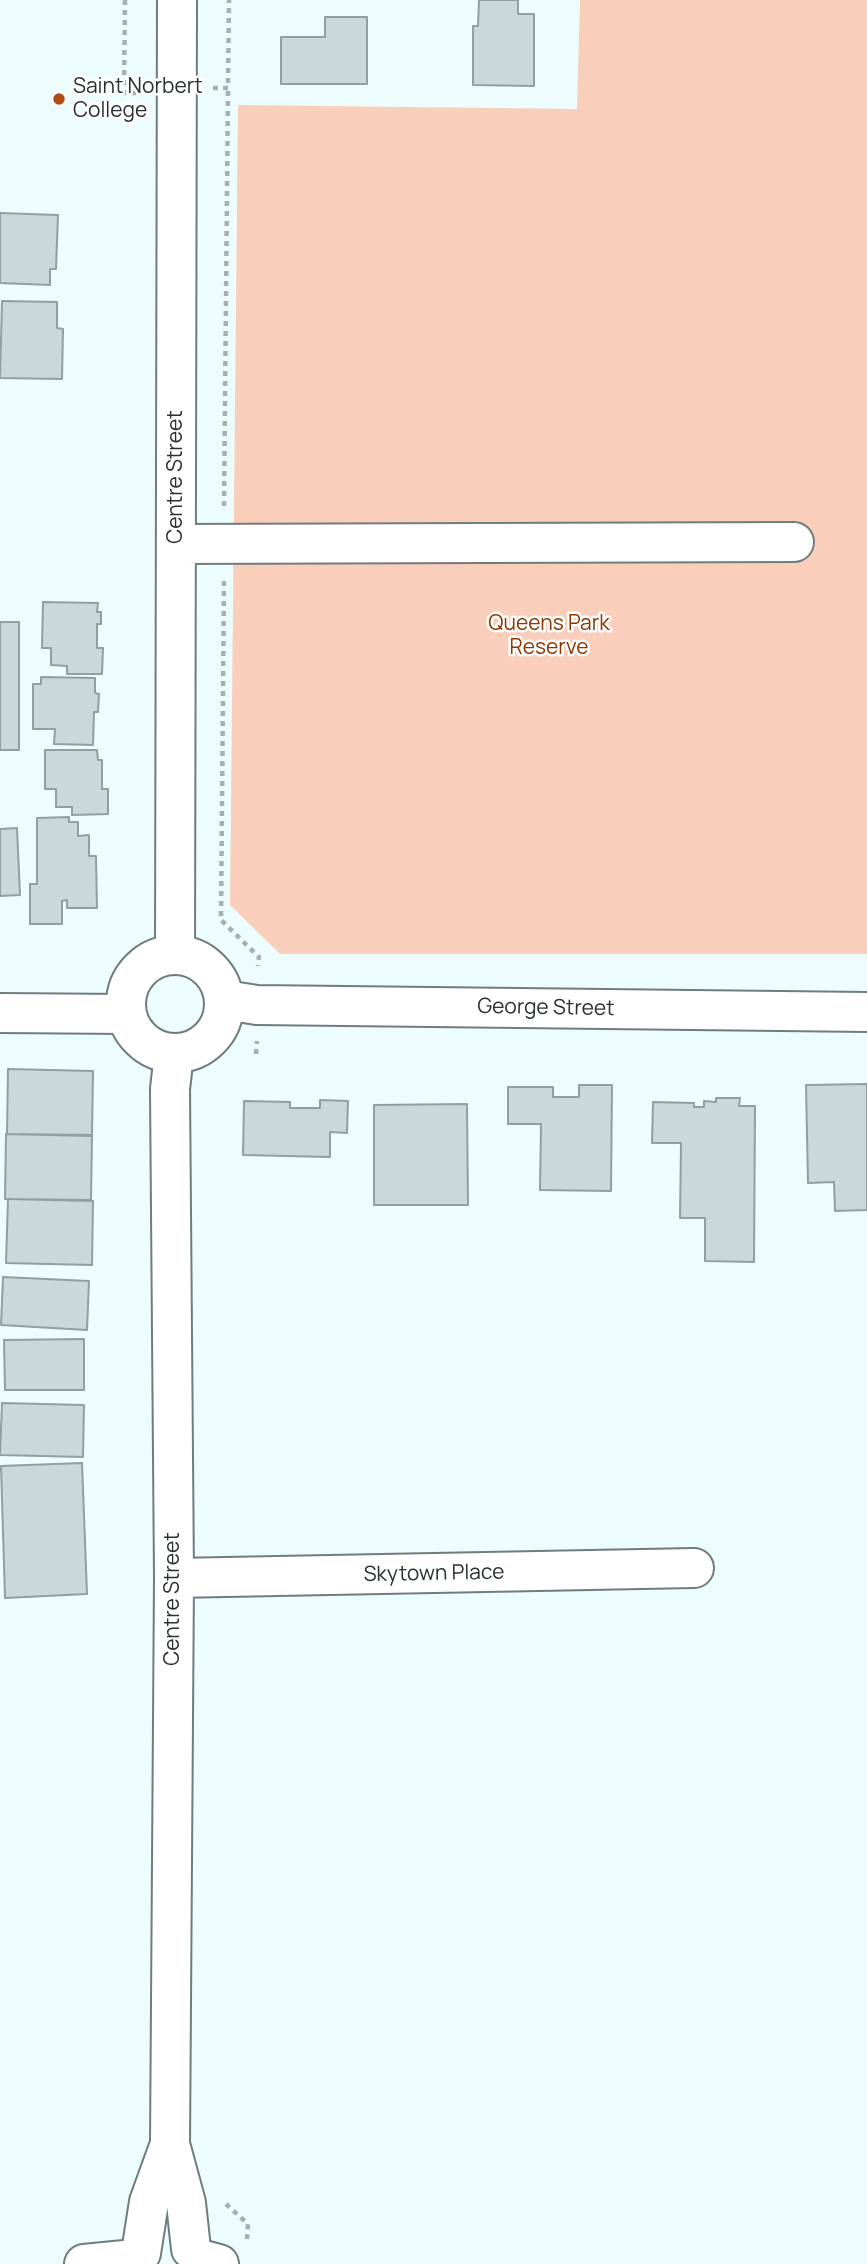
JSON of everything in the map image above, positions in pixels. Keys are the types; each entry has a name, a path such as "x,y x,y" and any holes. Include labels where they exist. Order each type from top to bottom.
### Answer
{"street":[{"name":"Centre Street","path":"175,955 177,0"},
{"path":"176,544 794,542"},
{"path":"175,955 204,964 215,975 225,1000 222,1020 215,1034 190,1052 174,1054 158,1051 143,1042 132,1029 127,1014 127,992 137,973 148,963 160,957 175,955"},
{"name":"George Street","path":"225,1000 257,1005 867,1012"},
{"path":"0,1013 127,1014"},
{"name":"Centre Street","path":"174,1054 170,1088 174,1578 170,2144 186,2203 214,2257"},
{"name":"Skytown Place","path":"174,1578 694,1569"},
{"name":"Centre Street","path":"136,2258 149,2202 170,2144"},
{"path":"84,2264 136,2258 157,2244 166,2243 174,2243 214,2257"}],"path":[{"path":"214,2257 247,2224 224,2203"}],"green space":[{"name":"Queens Park Reserve","path":"580,0 867,0 867,954 280,954 230,905 238,105 577,109"}],"building":[{"path":"479,0 518,0 518,14 534,14 534,86 473,85 473,26 478,26"},
{"path":"325,17 367,17 367,84 281,84 281,37 325,37"},
{"path":"0,213 58,215 56,269 50,269 50,285 0,283"},
{"path":"2,301 57,302 57,328 63,329 62,379 0,378"},
{"path":"43,602 98,603 97,612 101,612 101,624 97,624 97,648 103,648 102,674 67,674 67,666 51,665 51,648 42,648"},
{"path":"0,622 19,622 19,750 0,750"},
{"path":"41,677 95,678 95,693 99,694 98,712 94,712 93,745 54,744 55,729 33,729 33,684 41,684"},
{"path":"45,750 97,750 98,760 102,760 102,789 108,789 108,814 72,815 72,807 56,807 56,789 45,789"},
{"path":"69,817 69,822 78,822 78,836 89,835 89,856 96,856 97,908 67,908 67,900 62,901 62,924 30,924 30,884 37,884 37,818"},
{"path":"17,828 20,895 0,896 0,829"},
{"path":"8,1069 93,1071 92,1135 7,1134"},
{"path":"867,1084 867,1210 835,1211 834,1182 808,1183 806,1085"},
{"path":"579,1085 612,1085 611,1191 540,1190 541,1124 508,1124 508,1087 553,1087 553,1097 579,1097"},
{"path":"716,1098 740,1098 739,1106 755,1106 754,1262 705,1261 705,1218 680,1218 681,1143 652,1143 653,1102 694,1103 694,1107 704,1107 704,1101 716,1102"},
{"path":"320,1100 348,1101 347,1133 330,1132 330,1157 243,1155 244,1101 290,1102 290,1108 320,1108"},
{"path":"467,1104 468,1205 374,1205 374,1105"},
{"path":"6,1134 92,1136 91,1200 5,1199"},
{"path":"8,1199 93,1201 92,1265 6,1263"},
{"path":"3,1277 89,1281 87,1330 1,1325"},
{"path":"84,1339 84,1390 5,1390 4,1340"},
{"path":"2,1403 84,1405 83,1457 0,1455"},
{"path":"82,1463 87,1594 5,1598 1,1466"}],"place":[{"name":"Saint Norbert College","path":"59,99"}]}
